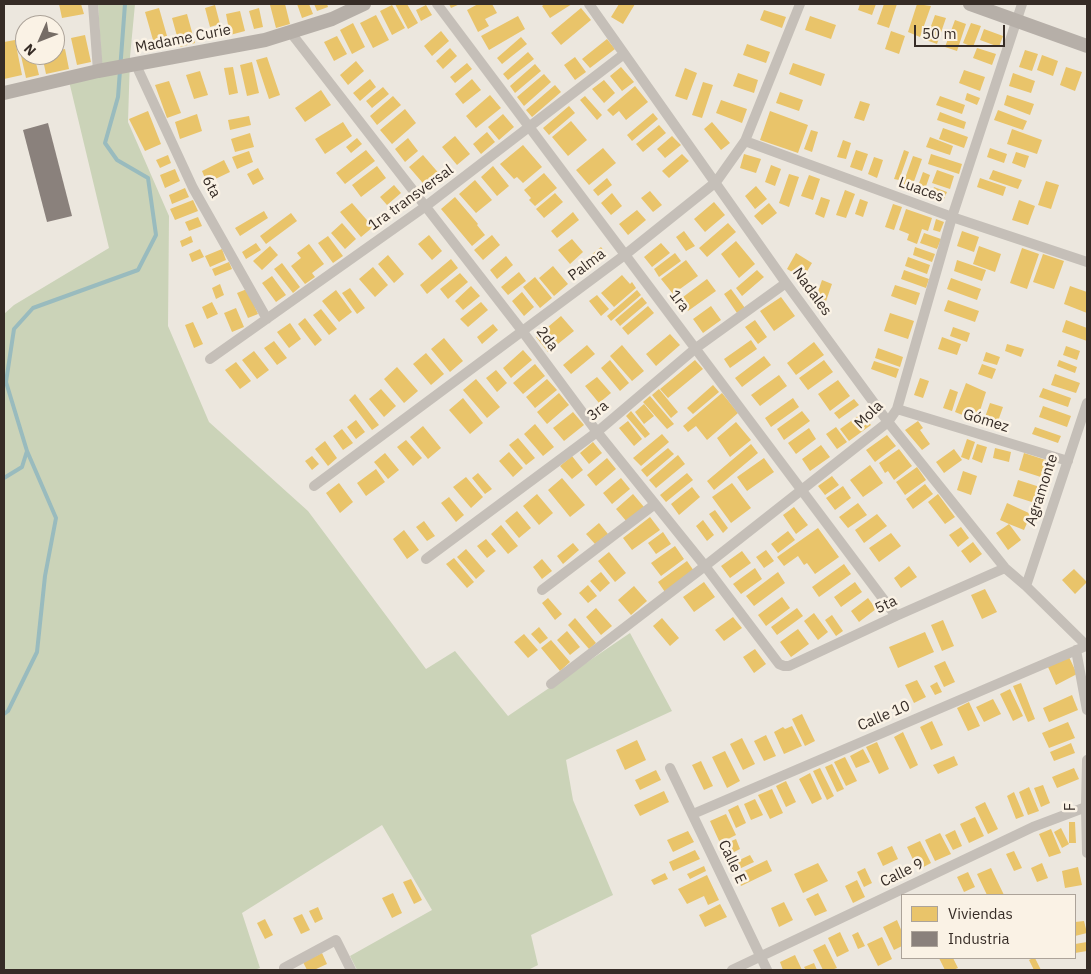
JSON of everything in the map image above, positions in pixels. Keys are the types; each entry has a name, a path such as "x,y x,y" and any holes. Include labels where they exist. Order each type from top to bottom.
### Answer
{"main road":[{"name":"Madame Curie","path":"4,93 98,72 265,40 332,19 364,4"},
{"path":"970,4 1087,46"}],"street":[{"path":"93,4 98,72"},
{"name":"1ra","path":"437,4 896,616"},
{"name":"Nadales","path":"590,4 786,283 888,422 1005,568 1087,646"},
{"name":"Palma","path":"314,486 523,332 626,254 716,182 746,141 800,4"},
{"name":"Mola","path":"551,684 888,422 896,409 952,217 1022,4"},
{"name":"2da","path":"291,33 523,332 597,432 705,566 779,664"},
{"name":"1ra transversal","path":"210,359 426,206 624,54"},
{"name":"6ta","path":"125,67 267,319"},
{"name":"Luaces","path":"746,141 952,217 1087,262"},
{"name":"3ra","path":"426,559 597,432 696,348 786,283"},
{"name":"Agramonte","path":"1026,586 1068,461 1086,415 1087,403"},
{"name":"Gómez","path":"896,409 1068,461"},
{"path":"542,590 655,504"},
{"name":"5ta","path":"779,664 790,666 896,616 1005,568"},
{"name":"Calle 10","path":"693,814 1087,646"},
{"path":"1076,650 1087,710"},
{"name":"F","path":"1087,760 1087,853"},
{"name":"Calle E","path":"670,768 767,970"},
{"name":"Calle 9","path":"732,970 1033,827 1086,807"},
{"path":"284,968 336,940 351,970"}],"green space":[{"path":"98,4 135,4 130,57 128,122 169,216 168,326 209,422 308,511 426,669 455,651 508,716 630,633 672,711 566,760 573,800 613,895 531,935 538,965 528,970 357,970 350,956 432,910 382,825 242,913 260,968 254,970 4,970 4,314 14,305 109,248 68,77 102,68"}],"building: Viviendas":[{"path":"59,4 81,4 84,14 65,17 65,15 61,15"},
{"path":"285,4 290,24 276,28 270,5"},
{"path":"297,4 309,4 313,14 302,18"},
{"path":"314,4 327,4 328,7 317,11"},
{"path":"395,4 407,4 418,23 408,29"},
{"path":"449,4 460,4 451,8"},
{"path":"478,4 492,4 497,13 485,19 489,26 478,32 467,10"},
{"path":"545,4 572,4 550,18 542,6"},
{"path":"619,4 635,4 623,24 611,17"},
{"path":"860,4 876,4 872,15 858,10"},
{"path":"884,4 897,4 889,28 877,24"},
{"path":"917,4 931,6 920,37 908,32"},
{"path":"215,5 220,24 210,27 205,8"},
{"path":"392,5 405,28 392,35 380,11"},
{"path":"426,5 432,15 421,21 416,10"},
{"path":"159,8 169,43 155,47 145,12"},
{"path":"259,8 263,27 254,29 249,11"},
{"path":"581,8 591,20 561,45 551,33"},
{"path":"764,10 786,17 782,28 760,20"},
{"path":"240,11 245,31 230,35 226,14"},
{"path":"187,14 195,43 180,47 172,18"},
{"path":"376,15 389,40 373,48 360,23"},
{"path":"935,15 946,18 937,44 926,40"},
{"path":"518,16 525,29 489,50 481,36"},
{"path":"810,16 836,25 831,39 805,30"},
{"path":"955,20 966,24 957,51 945,47"},
{"path":"353,23 365,47 352,54 340,30"},
{"path":"971,23 981,26 973,47 963,43"},
{"path":"984,29 1003,36 999,47 980,40"},
{"path":"441,31 449,41 432,56 424,46"},
{"path":"891,31 905,36 899,54 885,49"},
{"path":"85,35 91,62 77,65 71,38"},
{"path":"337,36 347,54 334,61 324,42"},
{"path":"521,37 527,44 502,64 497,58"},
{"path":"607,39 615,49 590,68 582,59"},
{"path":"15,40 15,65 20,65 22,75 4,79 4,42"},
{"path":"747,44 770,52 766,63 743,55"},
{"path":"450,48 457,56 443,69 436,61"},
{"path":"977,48 996,54 992,65 973,58"},
{"path":"65,49 69,69 46,74 44,65 65,65"},
{"path":"1025,50 1038,54 1032,71 1019,67"},
{"path":"528,52 534,59 508,80 503,74"},
{"path":"1042,55 1058,61 1053,76 1037,70"},
{"path":"267,57 280,95 269,99 256,60"},
{"path":"575,57 586,72 575,80 564,65"},
{"path":"356,61 364,71 348,85 340,75"},
{"path":"252,62 259,93 247,96 240,65"},
{"path":"467,63 472,69 455,83 450,77"},
{"path":"793,63 825,74 821,86 789,74"},
{"path":"535,64 541,71 515,93 510,86"},
{"path":"23,65 36,65 39,75 26,78"},
{"path":"233,67 238,93 229,95 224,68"},
{"path":"621,67 634,82 622,91 610,76"},
{"path":"1066,67 1082,72 1075,91 1060,85"},
{"path":"685,68 697,73 687,100 675,96"},
{"path":"964,70 985,77 980,91 959,83"},
{"path":"200,71 208,95 194,99 186,75"},
{"path":"738,73 758,80 754,93 733,86"},
{"path":"1013,73 1035,81 1031,93 1009,86"},
{"path":"544,74 551,82 524,106 517,97"},
{"path":"370,79 376,87 360,101 353,93"},
{"path":"472,79 481,90 463,104 455,94"},
{"path":"604,80 615,93 604,103 592,89"},
{"path":"169,81 181,113 167,118 155,85"},
{"path":"703,82 713,85 702,118 692,115"},
{"path":"555,85 561,92 532,117 526,110"},
{"path":"635,86 648,102 626,120 619,111 613,116 607,110"},
{"path":"383,87 389,94 372,108 366,101"},
{"path":"321,90 331,105 305,122 295,108"},
{"path":"780,92 803,100 799,111 776,103"},
{"path":"967,93 980,98 977,105 965,100"},
{"path":"490,95 501,108 476,128 466,116"},
{"path":"1007,95 1034,104 1030,115 1004,105"},
{"path":"393,96 401,105 377,125 370,116"},
{"path":"585,96 602,115 597,120 580,100"},
{"path":"940,96 965,105 962,114 936,105"},
{"path":"721,100 747,109 742,123 716,113"},
{"path":"860,101 870,104 864,121 854,118"},
{"path":"569,106 575,113 549,135 543,128"},
{"path":"405,109 416,123 392,144 380,130"},
{"path":"998,110 1027,121 1023,130 994,120"},
{"path":"148,111 161,144 145,151 129,119"},
{"path":"770,111 808,125 798,153 760,140"},
{"path":"940,112 966,122 964,129 937,120"},
{"path":"653,113 658,119 632,141 627,135"},
{"path":"197,114 202,131 180,139 175,122"},
{"path":"503,114 514,127 499,140 488,127"},
{"path":"249,116 251,125 230,130 228,120"},
{"path":"571,121 587,140 568,156 552,137"},
{"path":"343,122 352,136 325,154 315,139"},
{"path":"712,122 730,143 721,150 704,129"},
{"path":"659,125 666,133 643,152 636,144"},
{"path":"943,128 968,137 964,148 939,139"},
{"path":"1012,129 1042,140 1037,154 1007,144"},
{"path":"811,130 818,132 812,152 804,149"},
{"path":"487,132 495,142 481,154 473,144"},
{"path":"250,133 254,147 235,152 231,139"},
{"path":"455,136 470,154 457,165 442,147"},
{"path":"672,136 681,145 665,158 657,149"},
{"path":"930,137 953,146 950,155 926,147"},
{"path":"357,138 362,144 351,153 346,147"},
{"path":"408,138 418,151 405,162 395,149"},
{"path":"843,140 851,143 846,159 837,157"},
{"path":"523,145 542,167 523,183 517,177 514,179 500,164"},
{"path":"603,148 616,163 589,185 576,170"},
{"path":"990,148 1007,154 1004,163 987,157"},
{"path":"366,150 375,161 345,184 336,173"},
{"path":"856,150 868,154 862,171 850,167"},
{"path":"904,150 909,152 899,180 894,179"},
{"path":"249,151 253,162 237,169 232,157"},
{"path":"1016,152 1029,156 1025,168 1012,163"},
{"path":"682,154 689,161 669,178 662,171"},
{"path":"744,154 761,159 756,173 740,168"},
{"path":"931,154 962,164 959,174 928,164"},
{"path":"168,155 171,163 160,168 156,160"},
{"path":"423,155 442,177 428,189 409,167"},
{"path":"913,156 922,159 912,187 903,184"},
{"path":"874,157 883,160 877,178 868,174"},
{"path":"224,160 230,172 207,183 202,171"},
{"path":"771,165 781,169 775,186 765,182"},
{"path":"377,166 386,178 361,197 352,185"},
{"path":"493,166 509,186 497,196 481,177"},
{"path":"258,168 264,179 253,185 247,174"},
{"path":"175,169 180,181 165,188 160,175"},
{"path":"937,170 954,176 950,189 932,183"},
{"path":"993,170 1022,180 1018,189 989,179"},
{"path":"923,172 930,175 924,192 917,189"},
{"path":"544,173 557,188 535,206 529,200 531,198 524,190"},
{"path":"789,174 799,177 789,207 779,203"},
{"path":"809,175 820,179 813,200 801,196"},
{"path":"607,178 612,185 598,196 593,190"},
{"path":"980,178 1006,187 1003,196 977,187"},
{"path":"475,180 492,200 476,213 459,194"},
{"path":"1046,181 1059,185 1051,209 1038,205"},
{"path":"394,185 401,193 387,205 380,197"},
{"path":"756,186 767,199 755,209 745,196"},
{"path":"934,187 947,192 944,199 931,195"},
{"path":"185,188 189,197 172,204 169,195"},
{"path":"845,190 855,194 846,218 836,215"},
{"path":"650,191 662,205 653,212 641,198"},
{"path":"555,193 563,202 544,218 536,209"},
{"path":"612,193 622,206 611,215 601,203"},
{"path":"455,197 485,235 472,246 441,209"},
{"path":"821,197 830,200 824,218 815,214"},
{"path":"860,199 868,202 863,217 855,214"},
{"path":"193,200 198,211 175,220 170,209"},
{"path":"1019,200 1035,206 1028,225 1012,220"},
{"path":"714,202 725,215 705,232 694,219"},
{"path":"352,203 373,227 361,237 340,212"},
{"path":"769,203 777,213 762,225 754,216"},
{"path":"893,204 902,207 894,230 885,227"},
{"path":"906,209 932,218 928,231 922,229 917,244 907,240 909,234 899,230"},
{"path":"637,210 646,220 628,235 619,224"},
{"path":"264,211 268,218 240,236 235,228"},
{"path":"573,212 579,220 557,238 551,231"},
{"path":"291,213 297,221 266,244 260,236"},
{"path":"198,217 202,226 189,231 185,222"},
{"path":"936,219 944,222 940,232 933,230"},
{"path":"342,223 356,239 345,249 331,233"},
{"path":"728,223 736,232 707,257 699,248"},
{"path":"684,231 695,246 686,251 676,237"},
{"path":"962,231 979,237 974,252 957,246"},
{"path":"924,233 941,239 937,249 920,243"},
{"path":"429,235 442,251 432,260 418,244"},
{"path":"492,235 500,245 483,260 474,250"},
{"path":"191,236 193,242 182,247 180,241"},
{"path":"328,236 343,256 333,263 318,243"},
{"path":"572,239 583,252 570,264 558,250"},
{"path":"736,241 755,264 739,278 721,254"},
{"path":"256,243 261,250 246,259 242,252"},
{"path":"661,243 670,253 652,267 644,257"},
{"path":"309,244 324,264 312,273 315,277 305,284 291,266 301,258 297,253"},
{"path":"270,246 278,255 262,270 253,261"},
{"path":"979,246 1001,254 995,272 973,264"},
{"path":"601,247 607,255 588,271 581,263"},
{"path":"915,247 935,254 932,262 913,255"},
{"path":"1022,248 1039,254 1027,289 1010,283"},
{"path":"200,249 204,257 192,262 189,254"},
{"path":"222,249 226,260 210,267 205,256"},
{"path":"675,253 681,261 659,277 654,269"},
{"path":"796,253 812,263 803,278 787,269"},
{"path":"1043,254 1064,261 1054,289 1033,282"},
{"path":"388,255 404,274 394,283 378,264"},
{"path":"506,256 513,265 497,279 490,270"},
{"path":"908,257 930,265 927,274 905,266"},
{"path":"451,259 458,268 427,294 420,285"},
{"path":"686,260 698,276 673,294 661,279"},
{"path":"957,260 986,270 982,281 954,271"},
{"path":"229,262 232,269 215,276 212,269"},
{"path":"282,263 300,287 293,293 274,269"},
{"path":"553,266 568,284 554,296 539,278"},
{"path":"373,267 388,285 375,297 359,279"},
{"path":"757,270 764,277 742,296 736,288"},
{"path":"904,270 929,279 926,288 901,279"},
{"path":"519,272 526,281 508,295 501,287"},
{"path":"460,273 468,282 448,299 440,289"},
{"path":"622,275 630,284 632,282 636,288 614,307 601,293"},
{"path":"272,276 286,295 276,302 262,283"},
{"path":"535,277 552,298 540,308 523,287"},
{"path":"951,278 981,289 977,300 947,289"},
{"path":"707,279 716,291 688,311 679,300"},
{"path":"822,280 832,284 824,307 814,303"},
{"path":"220,284 224,295 216,299 212,288"},
{"path":"895,285 920,293 916,305 891,296"},
{"path":"471,286 480,296 463,310 455,301"},
{"path":"1070,286 1087,292 1087,313 1064,304"},
{"path":"350,288 365,308 357,314 342,293"},
{"path":"247,289 258,314 248,318 237,293"},
{"path":"731,289 745,308 737,313 724,294"},
{"path":"336,290 352,312 339,322 322,301"},
{"path":"637,290 641,295 611,321 607,316"},
{"path":"522,292 534,307 524,316 512,301"},
{"path":"597,295 609,309 601,316 589,301"},
{"path":"642,297 647,303 620,326 615,320"},
{"path":"781,297 795,316 774,331 760,311"},
{"path":"948,300 979,311 975,322 944,311"},
{"path":"212,302 218,314 207,319 202,307"},
{"path":"481,302 488,310 468,327 460,319"},
{"path":"648,306 654,313 628,335 622,328"},
{"path":"711,306 721,320 703,333 693,319"},
{"path":"236,308 244,327 232,332 224,313"},
{"path":"321,309 337,329 329,335 313,315"},
{"path":"890,313 914,321 908,339 884,331"},
{"path":"561,316 574,331 548,352 536,337"},
{"path":"305,318 322,340 315,346 298,324"},
{"path":"755,320 767,337 758,344 745,327"},
{"path":"1066,320 1087,328 1087,341 1062,332"},
{"path":"193,322 203,344 194,348 185,325"},
{"path":"290,323 301,339 289,348 277,332"},
{"path":"493,324 498,330 482,344 477,337"},
{"path":"953,327 970,333 967,342 950,336"},
{"path":"670,334 680,345 656,366 646,354"},
{"path":"942,337 961,344 957,355 938,349"},
{"path":"444,338 463,361 450,372 431,349"},
{"path":"751,340 757,349 730,368 724,359"},
{"path":"274,341 287,358 277,365 264,348"},
{"path":"814,342 824,355 796,375 787,363"},
{"path":"1007,344 1024,349 1021,357 1005,351"},
{"path":"587,345 595,354 571,374 563,365"},
{"path":"622,345 644,371 632,381 610,356"},
{"path":"1066,346 1080,351 1077,360 1063,355"},
{"path":"878,348 903,357 900,367 875,358"},
{"path":"523,350 532,360 511,378 503,368"},
{"path":"254,351 269,370 257,379 242,360"},
{"path":"986,352 1000,357 997,365 983,361"},
{"path":"426,353 444,374 431,385 413,364"},
{"path":"764,356 771,365 742,387 735,378"},
{"path":"610,360 629,383 620,391 601,368"},
{"path":"695,360 703,369 668,398 660,389"},
{"path":"824,360 833,372 808,390 799,378"},
{"path":"1059,360 1077,367 1075,373 1057,366"},
{"path":"874,361 899,369 896,378 871,369"},
{"path":"236,362 251,381 240,389 225,370"},
{"path":"535,364 545,376 523,394 513,383"},
{"path":"982,364 996,369 992,379 978,374"},
{"path":"397,367 418,391 404,403 384,379"},
{"path":"496,370 507,383 497,392 486,378"},
{"path":"1055,374 1080,383 1076,393 1051,385"},
{"path":"779,375 787,386 760,406 751,395"},
{"path":"597,377 611,393 599,403 585,386"},
{"path":"920,378 929,381 923,398 914,395"},
{"path":"476,379 500,407 487,418 463,390"},
{"path":"547,379 557,390 535,408 526,397"},
{"path":"838,380 850,396 830,411 818,394"},
{"path":"966,383 986,392 979,414 967,409 965,416 955,412"},
{"path":"713,385 719,392 693,414 687,408"},
{"path":"1043,388 1071,398 1068,407 1039,397"},
{"path":"381,389 396,406 384,417 369,399"},
{"path":"659,389 678,412 671,418 652,395"},
{"path":"950,389 958,392 952,411 943,408"},
{"path":"559,393 569,405 547,424 537,412"},
{"path":"722,393 738,413 707,440 696,426 688,432 683,426"},
{"path":"355,394 379,425 372,430 349,400"},
{"path":"650,396 674,424 667,429 643,402"},
{"path":"463,398 483,423 470,434 449,410"},
{"path":"793,398 799,407 771,427 765,418"},
{"path":"854,399 859,405 839,419 834,413"},
{"path":"990,403 1003,407 997,424 984,420"},
{"path":"644,404 654,416 644,424 635,412"},
{"path":"1043,406 1071,416 1067,427 1039,417"},
{"path":"631,411 650,434 645,438 626,416"},
{"path":"802,411 810,421 784,440 777,429"},
{"path":"573,412 584,425 564,441 553,428"},
{"path":"862,413 871,425 849,441 840,429"},
{"path":"356,420 365,432 356,439 347,427"},
{"path":"628,421 642,439 634,446 619,428"},
{"path":"918,421 923,428 920,430 930,444 922,450 905,430"},
{"path":"736,422 751,440 730,457 717,438"},
{"path":"535,424 554,447 543,456 524,434"},
{"path":"423,426 441,448 428,459 410,437"},
{"path":"836,427 847,442 837,449 826,434"},
{"path":"1035,427 1061,436 1058,443 1032,434"},
{"path":"809,428 816,439 796,454 788,443"},
{"path":"342,429 353,443 343,450 333,436"},
{"path":"662,434 669,442 641,466 633,458"},
{"path":"887,435 896,446 875,462 866,450"},
{"path":"518,438 535,458 526,465 509,445"},
{"path":"967,439 975,442 969,460 961,457"},
{"path":"406,440 422,458 413,466 397,447"},
{"path":"325,441 337,458 328,466 315,449"},
{"path":"593,442 602,453 589,464 580,453"},
{"path":"751,444 758,453 714,490 707,481"},
{"path":"977,444 987,447 982,463 972,459"},
{"path":"821,445 830,457 810,471 802,459"},
{"path":"668,448 674,454 647,477 641,470"},
{"path":"995,448 1011,452 1009,462 993,458"},
{"path":"899,449 912,466 894,480 888,471 885,473 879,463"},
{"path":"954,449 962,460 944,473 936,462"},
{"path":"509,452 523,468 513,477 499,461"},
{"path":"385,453 399,470 388,479 374,462"},
{"path":"1024,453 1052,462 1047,479 1019,470"},
{"path":"678,455 685,464 656,488 649,480"},
{"path":"312,456 319,464 312,470 305,461"},
{"path":"572,456 583,470 572,479 560,466"},
{"path":"607,458 616,469 596,486 587,475"},
{"path":"764,458 774,472 747,491 737,477"},
{"path":"870,465 883,483 863,497 850,480"},
{"path":"917,467 926,480 905,495 896,482"},
{"path":"376,469 385,482 366,496 357,483"},
{"path":"963,471 977,476 971,495 957,490"},
{"path":"478,473 492,489 485,494 472,478"},
{"path":"687,473 693,480 666,502 660,495"},
{"path":"832,476 839,485 825,495 818,486"},
{"path":"466,477 483,497 471,508 453,487"},
{"path":"562,478 585,505 570,517 548,490"},
{"path":"621,478 630,489 612,504 603,493"},
{"path":"1018,480 1043,488 1038,504 1013,496"},
{"path":"339,483 353,502 340,513 326,493"},
{"path":"732,483 751,508 731,523 712,497"},
{"path":"925,484 933,494 913,509 906,499"},
{"path":"843,486 851,498 835,510 826,498"},
{"path":"692,487 700,497 679,515 671,504"},
{"path":"537,494 553,513 539,525 523,506"},
{"path":"633,494 644,507 627,522 616,509"},
{"path":"938,494 955,517 945,524 928,502"},
{"path":"449,497 464,515 456,522 441,503"},
{"path":"858,503 867,515 848,528 839,517"},
{"path":"1007,503 1031,514 1024,530 1000,520"},
{"path":"794,507 808,525 796,534 783,515"},
{"path":"715,510 728,528 723,533 709,514"},
{"path":"517,511 531,528 519,538 505,521"},
{"path":"877,514 887,526 864,543 855,530"},
{"path":"650,517 660,530 632,550 623,538"},
{"path":"703,520 714,535 707,541 696,526"},
{"path":"424,521 435,536 427,541 416,527"},
{"path":"599,523 608,534 595,544 586,534"},
{"path":"1009,524 1021,540 1008,550 996,533"},
{"path":"501,525 518,546 508,554 491,534"},
{"path":"961,527 969,538 958,547 949,535"},
{"path":"818,528 839,557 815,574 807,563 804,565 798,556 784,566 777,557"},
{"path":"404,530 419,550 407,559 393,539"},
{"path":"788,531 795,540 778,553 771,544"},
{"path":"663,532 671,544 656,554 648,543"},
{"path":"891,533 901,546 879,562 869,548"},
{"path":"486,539 496,551 487,558 477,546"},
{"path":"973,542 982,554 970,563 961,551"},
{"path":"573,543 579,550 563,564 557,556"},
{"path":"675,546 684,559 661,576 651,563"},
{"path":"466,549 485,571 476,579 457,557"},
{"path":"766,550 774,561 764,568 756,557"},
{"path":"742,551 751,563 730,578 721,566"},
{"path":"609,552 626,573 615,582 598,561"},
{"path":"454,558 474,582 467,588 446,564"},
{"path":"542,559 552,571 542,579 533,567"},
{"path":"687,561 694,571 665,592 658,582"},
{"path":"844,564 851,574 819,597 812,587"},
{"path":"909,566 917,577 901,588 894,578"},
{"path":"755,568 762,579 741,594 733,584"},
{"path":"1074,569 1087,582 1075,594 1062,580"},
{"path":"601,572 610,583 600,592 590,581"},
{"path":"778,572 785,583 754,606 746,596"},
{"path":"704,582 715,597 694,612 683,597"},
{"path":"855,582 862,592 841,607 834,597"},
{"path":"588,585 597,596 588,603 579,593"},
{"path":"634,586 647,601 631,615 618,600"},
{"path":"985,589 997,612 982,619 971,595"},
{"path":"782,597 790,608 766,626 758,615"},
{"path":"548,598 562,614 555,620 542,603"},
{"path":"868,598 876,609 859,622 851,611"},
{"path":"596,608 612,626 601,635 586,617"},
{"path":"797,608 803,616 777,635 771,627"},
{"path":"814,613 828,632 818,640 804,621"},
{"path":"832,615 843,631 836,636 825,620"},
{"path":"733,617 742,628 724,641 715,630"},
{"path":"575,618 596,643 589,649 568,625"},
{"path":"662,618 679,638 670,646 653,626"},
{"path":"943,620 954,646 942,651 931,625"},
{"path":"539,627 548,638 540,644 531,634"},
{"path":"798,629 809,644 791,657 780,642"},
{"path":"567,631 580,647 570,655 557,640"},
{"path":"925,632 934,652 898,668 889,647"},
{"path":"524,634 538,650 528,658 514,642"},
{"path":"551,640 570,662 560,671 541,648"},
{"path":"755,649 766,664 754,673 743,657"},
{"path":"1069,657 1077,674 1056,685 1048,667"},
{"path":"945,661 955,682 944,687 934,666"},
{"path":"917,680 926,697 914,703 905,685"},
{"path":"937,682 942,692 935,695 930,686"},
{"path":"1021,683 1035,719 1028,722 1013,686"},
{"path":"1010,689 1023,716 1013,721 1000,694"},
{"path":"1072,695 1078,710 1049,722 1043,708"},
{"path":"993,699 1001,714 984,722 976,707"},
{"path":"969,702 980,726 968,731 957,708"},
{"path":"802,714 815,741 805,746 792,719"},
{"path":"932,721 943,745 931,750 920,727"},
{"path":"1068,722 1075,738 1049,748 1042,733"},
{"path":"792,726 802,746 784,754 774,732 783,727 785,729"},
{"path":"903,732 918,765 910,769 894,737"},
{"path":"766,735 776,756 764,761 754,741"},
{"path":"742,738 755,764 743,770 730,744"},
{"path":"637,740 646,760 625,770 616,750"},
{"path":"877,742 889,769 879,774 866,747"},
{"path":"1071,743 1075,753 1054,761 1050,752"},
{"path":"863,749 870,762 856,768 850,756"},
{"path":"725,751 740,781 727,788 712,757"},
{"path":"954,756 958,765 938,774 933,765"},
{"path":"845,757 857,781 846,786 834,762"},
{"path":"701,761 713,786 704,790 692,765"},
{"path":"832,764 844,789 837,792 825,767"},
{"path":"820,768 834,796 827,800 813,771"},
{"path":"1074,768 1079,779 1057,788 1052,777"},
{"path":"656,770 661,780 640,790 635,780"},
{"path":"810,773 822,799 812,804 799,779"},
{"path":"786,781 796,802 786,807 776,786"},
{"path":"1043,785 1050,803 1041,807 1034,788"},
{"path":"1029,787 1039,811 1028,815 1019,792"},
{"path":"772,789 783,813 770,819 758,795"},
{"path":"664,791 669,802 640,816 634,805"},
{"path":"1014,792 1024,816 1016,819 1007,796"},
{"path":"755,799 763,815 751,820 744,804"},
{"path":"985,802 998,829 988,834 975,807"},
{"path":"738,805 746,823 736,828 728,810"},
{"path":"726,814 736,835 720,843 710,821"},
{"path":"975,817 984,836 969,843 960,824"},
{"path":"1069,822 1075,822 1076,843 1069,843"},
{"path":"1061,828 1069,844 1062,848 1054,832"},
{"path":"1051,829 1061,853 1049,857 1039,834"},
{"path":"955,830 962,846 953,850 945,835"},
{"path":"688,831 694,842 673,852 667,840"},
{"path":"940,833 951,854 935,861 925,840"},
{"path":"736,839 740,849 732,853 727,843"},
{"path":"920,841 931,863 918,870 907,847"},
{"path":"892,846 898,859 883,866 877,853"},
{"path":"695,850 700,859 673,871 669,862"},
{"path":"1014,851 1022,868 1014,871 1006,854"},
{"path":"750,855 754,862 737,870 733,863"},
{"path":"767,860 772,871 741,886 736,875"},
{"path":"818,863 828,881 803,893 794,874"},
{"path":"1042,863 1048,878 1037,882 1031,868"},
{"path":"704,866 706,871 690,879 687,874"},
{"path":"1078,867 1082,885 1065,888 1062,871"},
{"path":"865,868 872,883 864,887 857,872"},
{"path":"991,868 1004,894 987,894 977,874"},
{"path":"968,872 975,887 964,892 957,877"},
{"path":"665,873 668,879 654,885 651,880"},
{"path":"707,875 719,900 708,905 704,896 687,904 678,889"},
{"path":"411,879 422,900 414,904 403,882"},
{"path":"857,880 865,897 853,903 845,886"},
{"path":"393,893 402,913 392,918 382,898"},
{"path":"818,893 827,911 815,916 806,899"},
{"path":"784,902 793,920 779,927 771,908"},
{"path":"720,904 727,917 705,927 699,915"},
{"path":"318,907 323,919 315,923 309,911"},
{"path":"302,914 310,930 301,934 293,918"},
{"path":"265,919 273,935 265,939 257,923"},
{"path":"897,920 901,930 901,946 894,950 883,927"},
{"path":"1084,921 1087,933 1076,936 1076,922"},
{"path":"840,932 849,951 837,957 828,938"},
{"path":"858,932 865,946 858,949 852,935"},
{"path":"882,937 892,959 878,966 867,944"},
{"path":"1087,942 1087,951 1076,953 1076,944"},
{"path":"825,944 837,968 823,970 813,950"},
{"path":"322,953 327,964 314,970 307,970 303,962"},
{"path":"795,955 802,970 783,970 780,962"},
{"path":"940,959 954,959 958,968 945,970"},
{"path":"1036,959 1041,970 1034,970 1029,960"},
{"path":"814,963 817,970 806,970 804,967"}],"building: Industria":[{"path":"48,123 72,216 47,222 23,130"}],"waterway":[{"path":"4,478 22,467 27,451 6,382 14,329 33,308 138,270 156,235 148,178 117,160 105,143 118,97 125,4"},
{"path":"4,714 8,711 37,652 45,576 56,518 27,451"}]}
